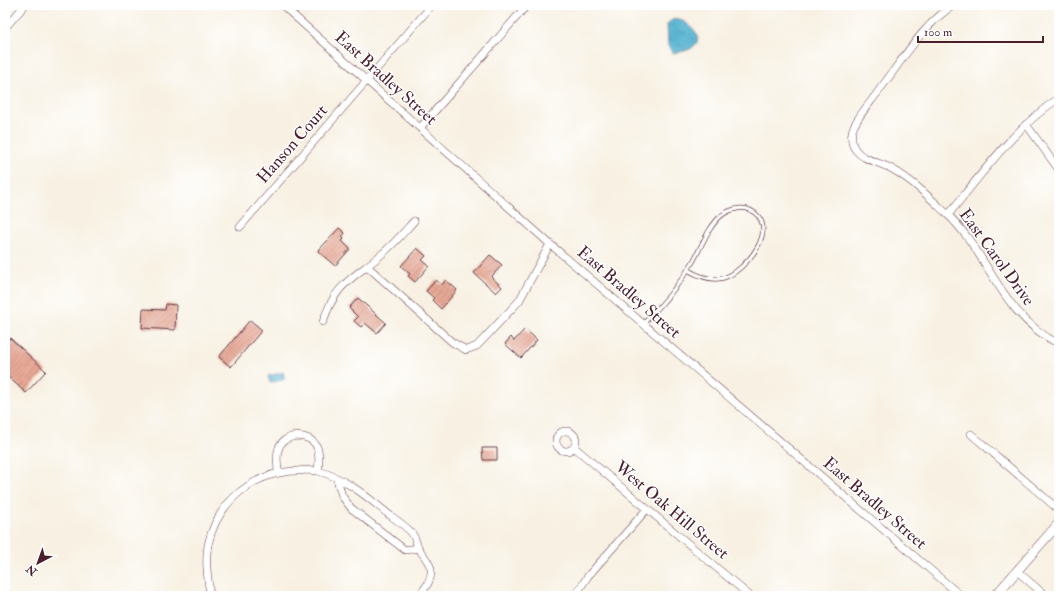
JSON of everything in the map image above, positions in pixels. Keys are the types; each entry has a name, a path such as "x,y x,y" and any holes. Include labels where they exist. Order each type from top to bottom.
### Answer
{"street":[{"path":"5,28 25,5"},
{"name":"East Bradley Street","path":"282,5 550,244 961,596"},
{"name":"Hanson Court","path":"240,227 432,5"},
{"path":"420,128 527,5"},
{"name":"East Carol Drive","path":"954,5 934,21 921,36 861,115 852,133 853,147 862,156 905,177 948,215 962,231 1016,311 1030,326 1059,344"},
{"path":"948,215 1026,124 1044,108 1059,98"},
{"path":"1026,124 1059,170"},
{"path":"323,322 328,305 346,281 368,266 393,244 414,221"},
{"path":"368,266 452,342 466,350 477,346 519,301 550,244"},
{"path":"971,434 1059,510"},
{"path":"278,473 278,451 282,442 290,437 302,436 310,439 316,446 319,456 318,471"},
{"name":"West Oak Hill Street","path":"574,447 750,596"},
{"path":"210,596 206,562 208,545 216,520 222,510 246,486 278,473 318,471 351,484 412,533 418,548 431,570 428,585 419,596"},
{"path":"337,479 342,496 351,508 405,550 418,548"},
{"path":"575,596 588,576 647,509"},
{"path":"995,596 1018,572 1058,525"},
{"path":"1018,572 1046,596"}],"lane":[{"path":"643,324 658,310 688,270 715,223 722,215 738,209 747,208 759,218 763,233 761,240 754,253 741,267 723,278 713,279 688,270"}],"water":[{"path":"672,20 681,20 693,29 698,37 697,42 692,48 673,53 668,46 667,24"},
{"path":"283,372 285,379 270,383 268,376"}],"building":[{"path":"339,228 345,233 342,237 344,239 342,241 350,249 335,266 318,251"},
{"path":"417,248 426,256 422,260 429,266 415,282 408,276 410,274 401,266"},
{"path":"490,255 502,265 491,277 502,287 496,293 474,273"},
{"path":"436,280 442,285 446,280 457,290 441,309 432,300 434,298 426,291"},
{"path":"358,298 386,323 377,333 365,323 361,327 354,321 358,317 349,308"},
{"path":"166,304 176,305 175,330 142,328 143,309 165,310"},
{"path":"250,320 262,330 231,367 219,357"},
{"path":"525,329 537,340 521,358 505,344 511,337 514,341"},
{"path":"10,338 46,371 26,393 5,374 5,343"},
{"path":"482,448 497,448 497,460 483,460"}]}
